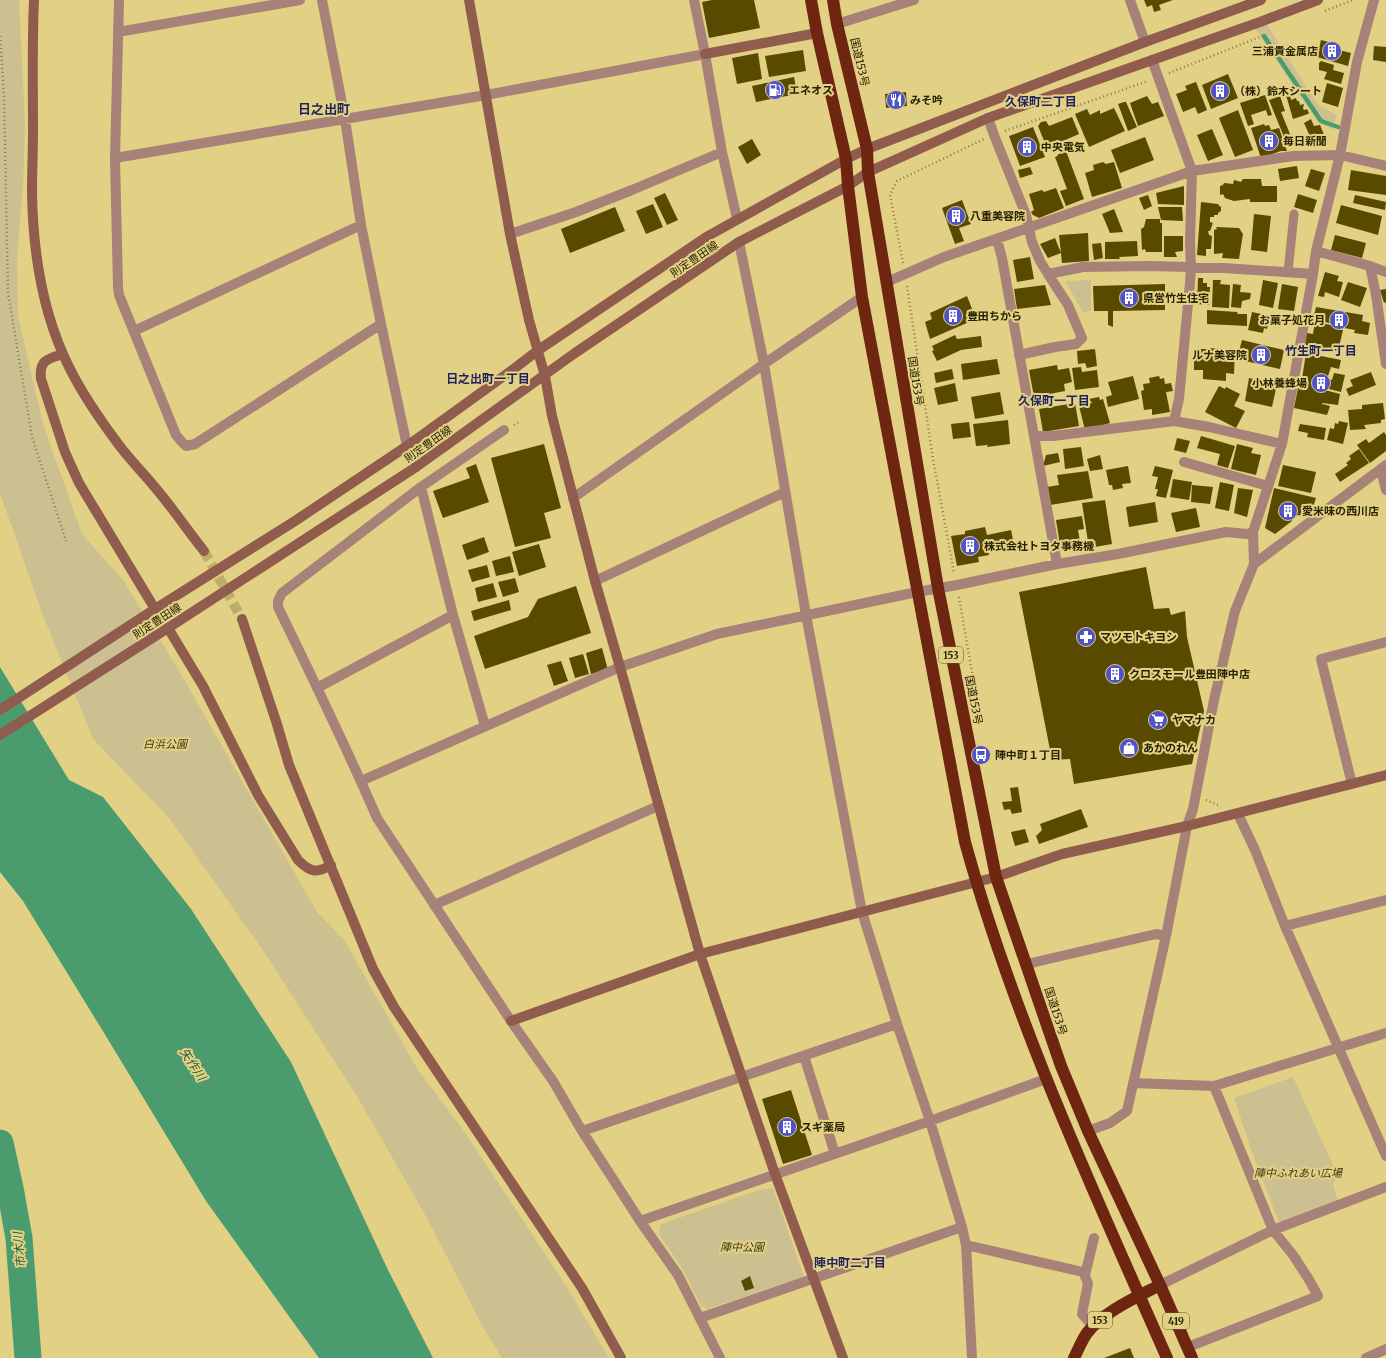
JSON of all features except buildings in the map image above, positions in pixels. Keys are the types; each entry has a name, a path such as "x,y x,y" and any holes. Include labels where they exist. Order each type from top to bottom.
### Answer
{"highway":[{"name":"153","path":"811,0 817,33 846,159 862,297 965,842 976,881 1046,1079 1139,1296"},
{"name":"国道153号","path":"833,0 837,24 867,149 868,172 938,588 996,877 1061,1066 1088,1131 1160,1285"},
{"name":"153","path":"1074,1358 1086,1334 1093,1326 1110,1313 1160,1285"},
{"name":"419","path":"1160,1285 1190,1353"},
{"name":"419","path":"1139,1296 1167,1358"}],"street":[{"path":"34,0 32,59 32,194 40,282 45,302 63,354 87,399 119,444 159,492 204,551"},
{"path":"119,0 115,158 119,295 176,434 182,442 186,446 195,444 381,324"},
{"path":"118,32 300,0"},
{"path":"322,0 345,119 361,225 407,446"},
{"path":"469,0 510,234 529,320 545,376 552,416 595,581 700,954 730,1038 775,1174 843,1358"},
{"path":"694,0 722,152 737,219"},
{"path":"837,24 914,0"},
{"path":"1130,0 1145,42"},
{"name":"則定豊田線","path":"0,710 155,609 288,525 407,446 537,351 708,236 737,219 867,149 1145,42 1261,0"},
{"name":"則定豊田線","path":"0,735 416,467 545,376 575,353 740,242 848,186 868,172 988,118 1318,0"},
{"path":"1088,1131 1110,1124 1127,1111 1166,936 1187,826 1193,809 1214,700 1235,611 1254,564 1253,532 1282,444 1316,251 1340,155 1357,62 1374,0"},
{"path":"115,158 486,96 817,33"},
{"path":"1152,60 1192,171 1190,242 1191,268 1179,398 1174,421"},
{"path":"988,118 1026,215 1032,242 1040,261 1068,305 1082,338 1076,344 1019,355"},
{"path":"510,234 576,212 722,152"},
{"path":"887,282 944,257 997,240 1192,171 1293,156 1340,155 1386,166"},
{"path":"134,332 361,225"},
{"path":"997,240 1002,258 1057,564"},
{"path":"740,242 764,364 806,615 862,912 897,1024 930,1121 966,1245 972,1358"},
{"path":"1316,251 1386,272"},
{"path":"1048,274 1083,267 1150,266 1224,268 1313,274"},
{"path":"1370,266 1386,364"},
{"path":"573,498 862,297"},
{"path":"63,354 50,358 40,369 41,379 65,452 79,483 155,609"},
{"path":"1034,436 1053,436 1174,421 1209,427 1282,444"},
{"path":"504,430 421,487 282,593 278,601 278,607 318,688 377,818 511,1021 553,1081 582,1131 640,1221 678,1275 720,1358"},
{"path":"1184,462 1268,486"},
{"path":"1254,564 1383,468 1386,490"},
{"path":"421,487 453,615 485,726"},
{"path":"595,581 785,492"},
{"path":"361,781 620,667 717,634 1057,564 1118,554 1226,532 1247,534 1253,532"},
{"path":"318,688 453,615"},
{"path":"242,619 289,765 373,969 394,1007 582,1288 621,1358"},
{"path":"168,628 203,686 258,795 298,860 306,868 314,870 322,870 331,865"},
{"path":"1352,784 1321,659 1386,642"},
{"path":"511,1021 700,954 996,877 1062,854 1238,814 1386,775"},
{"path":"434,905 658,806"},
{"path":"1238,814 1255,850 1285,926 1386,1156"},
{"path":"1285,926 1386,900"},
{"path":"1027,964 1156,934 1166,936"},
{"path":"582,1131 897,1024"},
{"path":"1133,1083 1214,1086 1386,1032"},
{"path":"804,1056 835,1154"},
{"path":"640,1221 930,1121 1046,1079"},
{"path":"1190,1353 1318,1296 1293,1255 1273,1230 1214,1086"},
{"path":"1160,1285 1273,1230 1386,1187"},
{"path":"700,1318 962,1227"},
{"path":"1085,1275 1094,1238"},
{"path":"966,1245 1083,1272 1088,1283 1082,1314 1093,1326"},
{"path":"1366,1358 1386,1349"}],"lane":[{"path":"1288,272 1294,214"}],"path":[{"path":"1324,12 1353,0"},
{"path":"982,732 957,585 933,459 905,274 890,195 897,181 994,135 1158,78 1267,34"},
{"path":"0,36 4,95 8,294 32,437 66,541"},
{"path":"1204,799 1222,806"}],"green space":[{"name":"白浜公園","path":"0,0 19,0 25,124 23,187 17,259 18,316 43,424 82,534 123,580 178,669 317,912 345,941 418,1070 466,1134 566,1286 609,1358 502,1358 484,1329 427,1218 358,1098 264,952 170,819 93,739 42,613 0,493"},
{"path":"1266,23 1318,105 1337,115 1332,129 1317,121 1254,27"},
{"path":"1091,280 1091,311 1083,312 1066,281"},
{"name":"陣中ふれあい広場","path":"1293,1077 1338,1176 1333,1184 1338,1201 1280,1225 1252,1152 1234,1098"},
{"name":"陣中公園","path":"773,1188 804,1277 707,1309 701,1306 682,1268 659,1234 661,1224 759,1190"}],"water":[{"name":"矢作川","path":"0,667 69,780 103,797 191,909 291,1062 388,1270 433,1358 319,1358 206,1201 23,901 0,872"}],"waterway":[{"path":"1264,36 1321,121 1338,127"},
{"name":"市木川","path":"0,1143 19,1238 28,1358"}],"tunnel":[{"path":"204,551 242,619"}],"place":[{"name":"三浦貴金属店","path":"1332,51"},
{"name":"エネオス","path":"775,90"},
{"name":"（株）鈴木シート","path":"1220,91"},
{"name":"みそ吟","path":"896,100"},
{"name":"毎日新聞","path":"1269,141"},
{"name":"中央電気","path":"1027,147"},
{"name":"八重美容院","path":"956,216"},
{"name":"県営竹生住宅","path":"1129,298"},
{"name":"豊田ちから","path":"953,316"},
{"name":"お菓子処花月","path":"1339,320"},
{"name":"ルナ美容院","path":"1261,355"},
{"name":"小林養蜂場","path":"1321,383"},
{"name":"愛米味の西川店","path":"1288,511"},
{"name":"株式会社トヨタ事務機","path":"970,546"},
{"name":"マツモトキヨシ","path":"1086,637"},
{"name":"クロスモール豊田陣中店","path":"1115,674"},
{"name":"ヤマナカ","path":"1158,720"},
{"name":"あかのれん","path":"1129,748"},
{"name":"陣中町１丁目","path":"981,755"},
{"name":"スギ薬局","path":"787,1127"}],"district":[{"name":"久保町二丁目","path":"1041,101"},
{"name":"日之出町","path":"324,109"},
{"name":"竹生町一丁目","path":"1321,350"},
{"name":"日之出町一丁目","path":"488,378"},
{"name":"久保町一丁目","path":"1054,400"},
{"name":"陣中町二丁目","path":"850,1262"}]}
